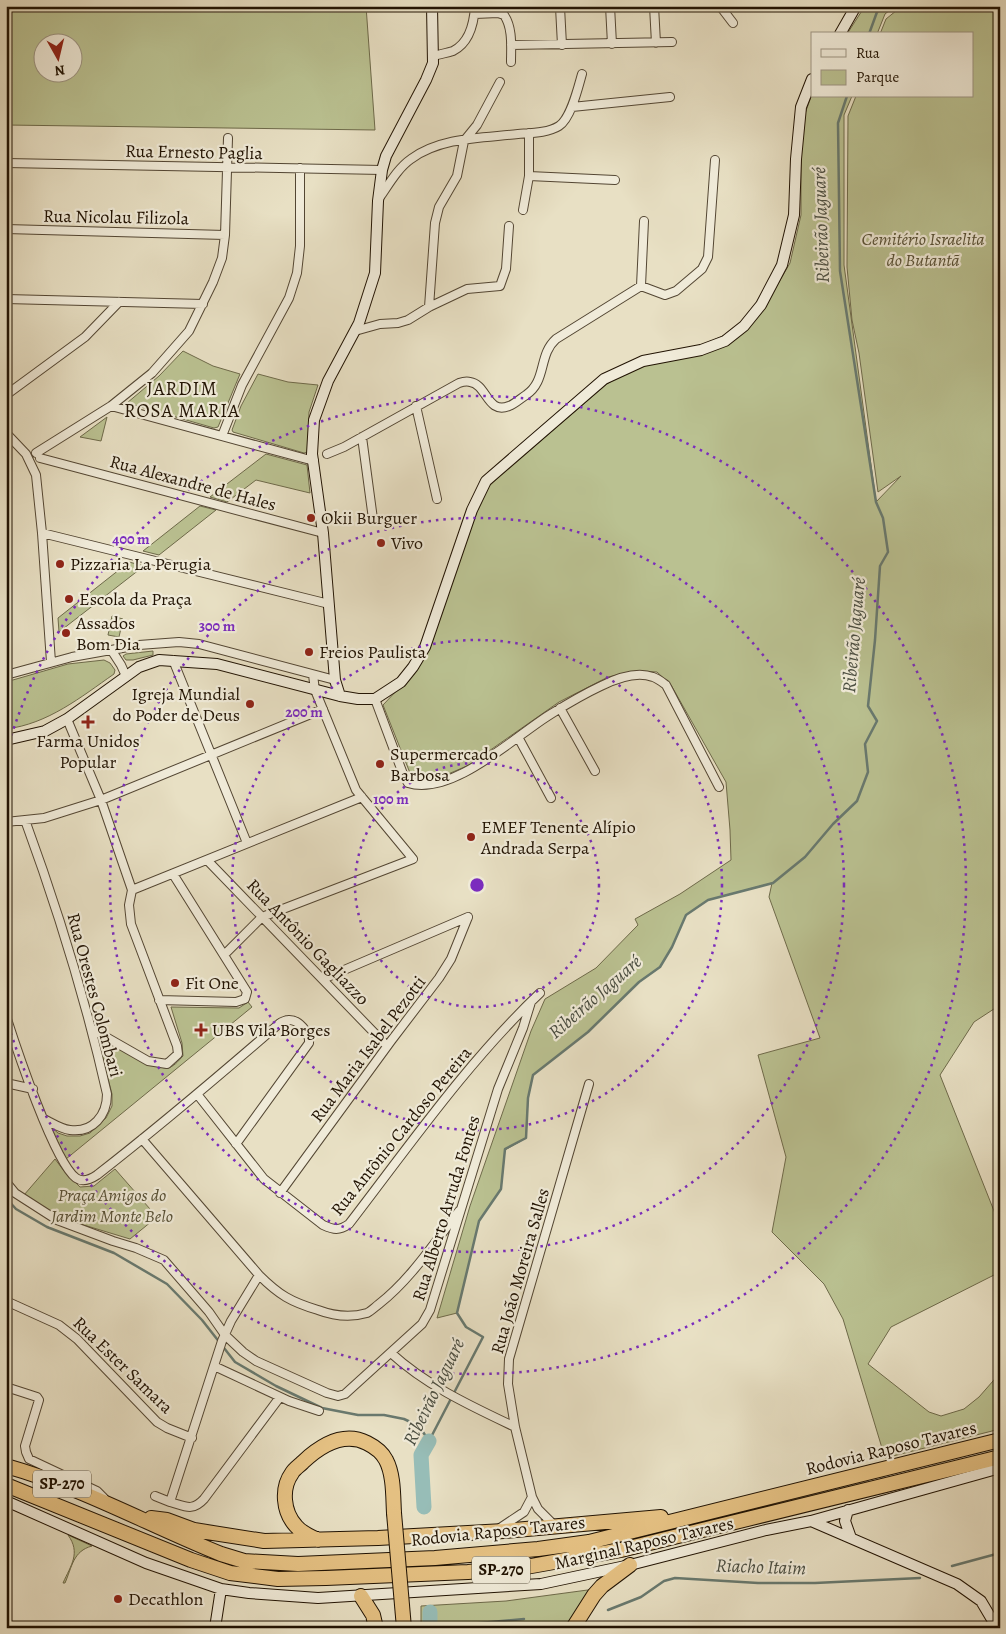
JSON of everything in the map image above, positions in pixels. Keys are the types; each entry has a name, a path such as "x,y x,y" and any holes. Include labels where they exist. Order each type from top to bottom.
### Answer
{"highway":[{"path":"319,1540 296,1526 287,1513 285,1500 286,1486 292,1473 312,1454 331,1442 347,1438 361,1440 376,1447 386,1460 391,1477 404,1628"},
{"name":"Rodovia Raposo Tavares","path":"6,1466 40,1476 206,1548 244,1561 298,1564 435,1558 538,1549 589,1542 1000,1440"},
{"name":"Rodovia Raposo Tavares","path":"6,1485 191,1560 230,1573 278,1579 326,1578 526,1568 622,1550 1000,1457"},
{"path":"137,1517 167,1520 194,1530 264,1541 319,1540 556,1527 636,1520 731,1508"},
{"path":"573,1628 602,1586 630,1564"},
{"path":"361,1596 373,1615 376,1628"}],"main road":[{"path":"340,696 335,680 323,533 312,454 314,420 328,381 355,332 369,296 375,273 378,201 382,170 386,156 433,63 432,6"},
{"path":"841,32 856,6"},
{"path":"6,740 42,733 67,719 139,667 159,660 217,664 315,690 358,699 374,699 400,682 425,647 472,510 486,481 604,380 643,361 701,350 725,341 744,326 761,304 782,265 794,215 796,159 801,107 811,82"},
{"name":"Marginal Raposo Tavares","path":"6,1501 146,1563 221,1590 318,1598 541,1584 811,1521 1000,1468"},
{"path":"848,1510 845,1521 851,1538"},
{"path":"811,1521 957,1584 980,1601 997,1628"},
{"path":"216,1628 221,1590"}],"street":[{"path":"610,6 612,44"},
{"path":"654,6 656,43"},
{"path":"720,6 733,22"},
{"path":"560,7 562,45"},
{"path":"434,56 453,50 462,44 472,29 475,10 504,15 508,25 511,45 510,62"},
{"path":"511,45 672,42"},
{"path":"378,201 396,174 410,160 429,148 464,140 543,131 560,126 572,107 582,74"},
{"path":"429,307 435,223 439,207 456,176 464,140 477,125 500,82"},
{"path":"572,107 670,97"},
{"path":"523,210 529,176 529,133"},
{"path":"51,662 36,458 52,443 111,406 152,372 189,331 203,304 222,258 226,235 228,138"},
{"path":"641,286 665,294 676,291 702,269 708,257 715,160"},
{"name":"Rua Ernesto Paglia","path":"6,163 382,170"},
{"path":"222,436 242,385 289,298 297,273 300,246 300,168"},
{"path":"529,176 615,180"},
{"path":"641,286 644,221"},
{"path":"355,332 380,324 398,323 467,289 500,286 506,269 508,226"},
{"name":"Rua Nicolau Filizola","path":"6,230 226,235"},
{"path":"327,454 344,447 459,382 471,382 479,386 490,402 498,407 509,406 531,392 538,383 549,345 641,286"},
{"path":"6,299 203,304"},
{"path":"6,395 85,337 119,302"},
{"path":"111,406 314,461"},
{"path":"416,406 437,499"},
{"path":"6,433 36,458"},
{"path":"362,437 373,519"},
{"name":"Rua Alexandre de Hales","path":"36,458 323,533"},
{"path":"42,533 329,604"},
{"path":"6,675 72,657 179,642 199,644 335,680"},
{"path":"157,644 159,660"},
{"path":"112,651 126,676"},
{"path":"173,660 247,843"},
{"path":"224,955 262,917 413,859 356,790 322,709 315,690 313,675"},
{"path":"374,699 402,774 408,783 426,786 462,775 560,708 616,679 636,675 652,676 666,684 720,787"},
{"path":"560,708 595,771"},
{"path":"6,822 44,818 101,800 322,709"},
{"path":"67,719 101,800 132,890 129,905 131,924 177,1046 178,1054 168,1064 148,1061 92,1029"},
{"path":"518,737 551,798"},
{"path":"132,890 362,797"},
{"name":"Rua Orestes Colombari","path":"25,820 49,885 92,1029 107,1094 107,1103 100,1120 93,1126 81,1130 68,1130 44,1119"},
{"name":"Rua Antônio Gagliazzo","path":"207,860 387,1046"},
{"path":"159,1000 236,1002 245,999 247,992 172,874"},
{"name":"Rua Maria Isabel Pezotti","path":"280,1193 452,959 468,917 323,979"},
{"path":"531,1002 540,993"},
{"name":"Rua Antônio Cardoso Pereira","path":"197,1094 264,1179 323,1225 334,1230 343,1228 349,1224 459,1083 531,1002"},
{"name":"Rua Alberto Arruda Fontes","path":"224,1338 256,1360 338,1396 345,1394 422,1324 430,1310 498,1089 523,1028 531,1002"},
{"path":"6,1016 44,1119 60,1154 70,1172 77,1179 83,1180 90,1179 142,1139 280,1023 288,1019 294,1021 310,1037 306,1049 236,1144"},
{"path":"6,1083 33,1089"},
{"name":"Rua João Moreira Salles","path":"556,1527 538,1509 532,1498 515,1427 508,1384 509,1359 589,1084"},
{"path":"142,1139 274,1290 295,1303 330,1314 349,1316 369,1312 398,1289 463,1206"},
{"path":"6,1182 15,1194 57,1220 164,1260 209,1312 224,1338"},
{"path":"170,1502 224,1338 231,1321 259,1275"},
{"name":"Rua Ester Samara","path":"6,1301 59,1324 78,1339 157,1422 192,1438"},
{"path":"391,1353 430,1382 459,1400 515,1427"},
{"path":"214,1366 280,1397 319,1411"},
{"path":"6,1387 37,1397 39,1402 25,1446 29,1459 96,1491 116,1508"},
{"path":"156,1496 191,1508 198,1506 280,1397"},
{"path":"496,1531 524,1512 532,1498"}],"green space":[{"path":"6,6 366,6 375,130 6,125"},
{"path":"865,6 895,6 885,14 878,32 848,32"},
{"name":"Cemitério Israelita do Butantã","path":"902,6 1000,6 1000,1005 974,1022 940,1075 1000,1226 1000,1272 891,1327 868,1364 929,1412 941,1416 964,1409 979,1397 1000,1373 1000,1429 885,1458 843,1319 824,1284 772,1232 786,1157 758,1055 820,1038 769,897 772,883 708,900 686,915 672,947 660,967 639,982 588,1032 533,1075 528,1098 526,1138 505,1150 501,1189 479,1221 457,1313 437,1318 470,1206 531,1031 545,999 596,968 638,925 635,919 680,894 731,860 726,782 671,685 657,672 636,671 608,677 559,702 469,765 439,778 412,778 383,705 417,669 485,490 607,384 643,362 687,352 736,330 767,303 790,263 801,215 801,125 811,97 851,98 844,115 844,265 876,502 901,476 878,492 859,353 852,320 847,267 848,116 855,98 974,98 974,32 881,32 886,19"},
{"path":"183,351 213,366 240,374 218,427 214,428 127,403 159,376"},
{"path":"258,374 288,382 318,385 309,412 308,452 304,453 233,432 232,430 241,406"},
{"path":"107,417 101,441 80,437"},
{"path":"266,454 307,465 310,493 256,480 227,502 210,497"},
{"path":"200,506 216,510 159,555 143,551"},
{"path":"129,562 144,566 59,632 58,618"},
{"path":"112,616 123,619 119,637 108,635"},
{"path":"153,651 153,655 133,660 126,660 123,656 126,654"},
{"path":"104,660 110,663 115,670 114,674 89,692 36,722 6,729 6,682 68,664"},
{"path":"248,1002 252,1007 66,1159 50,1126 58,1133 67,1136 80,1136 90,1133 106,1118 112,1106 112,1094 97,1036 143,1060 167,1068 174,1065 183,1056 182,1043 171,1007 239,1008"},
{"name":"Praça Amigos do Jardim Monte Belo","path":"55,1159 80,1187 94,1186 115,1169 157,1217 130,1239 64,1219 24,1195"},
{"path":"68,1535 92,1546 86,1548 77,1556 65,1583 63,1583 72,1565 74,1553 72,1541"},
{"path":"595,1589 568,1628 421,1628 421,1606 506,1601"}],"waterway":[{"name":"Ribeirão Jaguaré","path":"870,32 877,12 883,6"},
{"name":"Ribeirão Jaguaré","path":"6,1198 16,1209 47,1227 114,1253 167,1284 202,1320 235,1362 276,1386 322,1408 358,1415 384,1415 404,1419 419,1426 429,1441 483,1337 466,1327 457,1313 479,1221 501,1189 505,1149 526,1138 528,1098 533,1075 588,1032 639,982 660,967 672,947 686,915 708,900 773,883 805,857 833,824 857,801 868,772 865,744 877,721 868,706 880,566 888,552 883,518 876,502 840,271 838,123 846,98"},
{"name":"Ribeirão Jaguaré","path":"424,1507 421,1455 429,1441"},
{"name":"Riacho Itaim","path":"952,1566 1000,1553"},
{"name":"Riacho Itaim","path":"608,1610 641,1597 664,1581 675,1578 758,1583 815,1583 920,1578"},
{"name":"Ribeirão Jaguaré","path":"430,1612 430,1628"},
{"name":"Riacho Itaim","path":"442,1628 446,1626 524,1619"}],"place":[{"name":"Okii Burguer","path":"311,518"},
{"name":"Vivo","path":"381,543"},
{"name":"Pizzaria La Perugia","path":"60,564"},
{"name":"Escola da Praça","path":"69,599"},
{"name":"Assados Bom Dia","path":"66,633"},
{"name":"Freios Paulista","path":"309,652"},
{"name":"Igreja Mundial do Poder de Deus","path":"250,704"},
{"name":"Farma Unidos Popular","path":"88,722"},
{"name":"Supermercado Barbosa","path":"380,764"},
{"name":"EMEF Tenente Alípio Andrada Serpa","path":"471,837"},
{"name":"Fit One","path":"175,983"},
{"name":"UBS Vila Borges","path":"201,1030"},
{"name":"Decathlon","path":"118,1599"}],"district":[{"name":"JARDIM ROSA MARIA","path":"182,400"}]}
